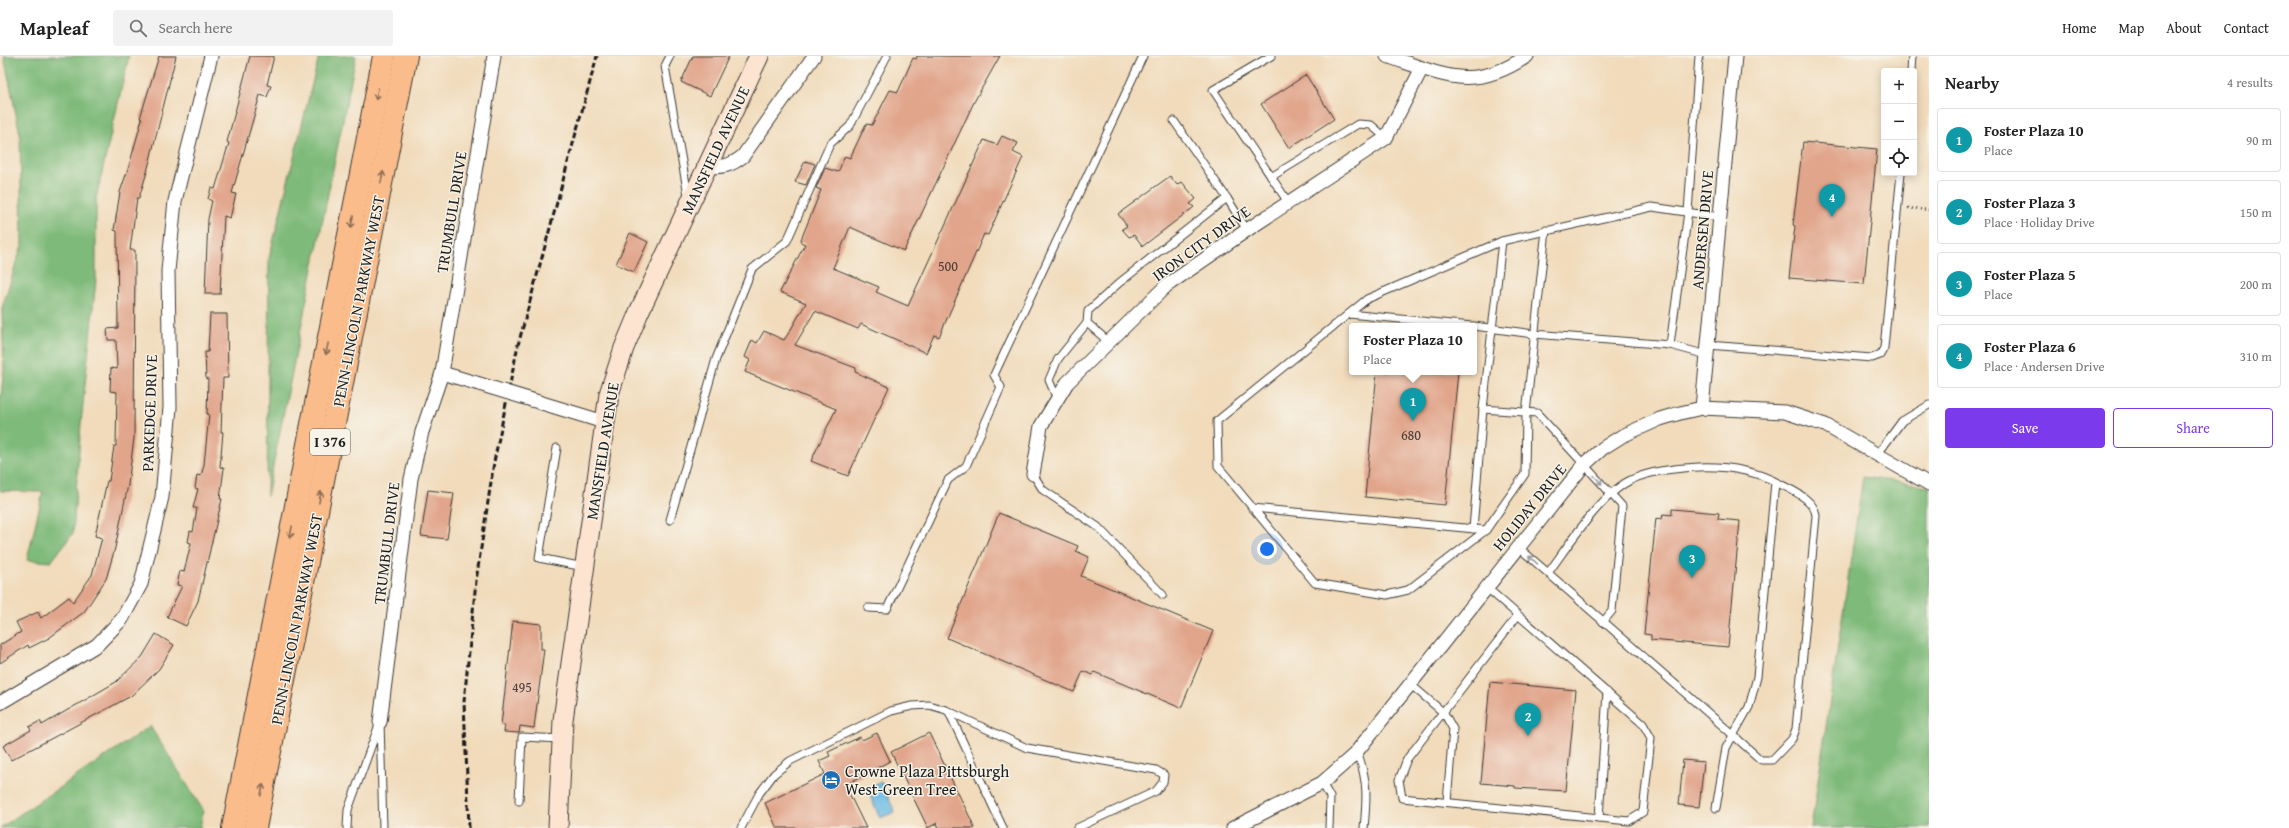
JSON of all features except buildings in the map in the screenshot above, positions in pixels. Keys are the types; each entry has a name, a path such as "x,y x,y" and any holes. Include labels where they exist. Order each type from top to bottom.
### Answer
{"highway":[{"name":"PENN-LINCOLN PARKWAY WEST","path":"233,828 384,56"},
{"name":"PENN-LINCOLN PARKWAY WEST","path":"255,828 406,56"}],"main road":[{"name":"MANSFIELD AVENUE","path":"558,828 561,739 609,394 624,348 759,56"}],"street":[{"name":"PARKEDGE DRIVE","path":"0,704 97,645 122,619 141,584 162,497 170,407 168,271 175,201 211,56"},
{"name":"TRUMBULL DRIVE","path":"380,722 411,479 422,432 442,372 494,56"},
{"path":"708,167 725,167 735,163 743,156 814,56"},
{"path":"1387,56 1443,76 1466,79 1488,76 1509,68 1527,56"},
{"name":"ANDERSEN DRIVE","path":"1702,408 1735,56"},
{"name":"IRON CITY DRIVE","path":"1033,474 1041,426 1067,382 1166,286 1288,202 1386,138 1422,68"},
{"path":"442,372 604,422"},
{"name":"HOLIDAY DRIVE","path":"1233,828 1322,784 1357,751 1584,465 1603,448 1642,426 1667,416 1702,408 1785,412 1825,425 1929,484"}],"lane":[{"path":"670,56 665,66 690,204"},
{"path":"670,520 716,358 752,269 787,241 830,144 850,126 887,56"},
{"path":"868,608 887,609 948,480 966,466 1001,387 994,375 1143,56"},
{"path":"1271,56 1213,90 1288,202"},
{"path":"1670,346 1688,212 1699,56"},
{"path":"1911,68 1912,56"},
{"path":"1174,121 1247,230"},
{"path":"1271,177 1358,124 1371,125 1386,138"},
{"path":"1477,326 1534,334 1707,350 1872,358 1880,355 1884,348 1901,176"},
{"path":"1057,399 1048,380 1058,359 1087,323 1088,311 1119,283 1227,198"},
{"path":"1546,230 1526,413 1525,474 1486,530 1408,590 1387,595 1315,582 1218,466 1217,421 1367,299 1502,241 1546,230 1652,207 1720,216"},
{"path":"1473,529 1483,409 1502,241"},
{"path":"1349,314 1442,323"},
{"path":"1087,323 1109,342"},
{"path":"1877,455 1902,421 1929,405"},
{"path":"1483,409 1537,413 1622,506 1612,611 1603,622"},
{"path":"557,448 539,558 584,567"},
{"path":"1518,547 1761,760 1768,761 1792,739 1796,729 1816,511 1811,504 1798,494 1761,474 1721,467 1676,468 1633,479 1611,495 1600,506 1548,573"},
{"path":"1033,474 1043,490 1098,527 1163,595"},
{"path":"1716,808 1721,764 1732,734 1748,707 1757,677 1775,482"},
{"path":"1252,508 1486,530"},
{"path":"1486,587 1643,724 1650,738 1643,812 1629,821 1402,798 1399,780 1407,759 1444,713 1518,615"},
{"path":"1410,684 1444,713 1453,729 1447,802"},
{"path":"1599,818 1607,692"},
{"path":"744,826 759,794 774,774 790,761 891,711 912,706 929,705 949,712 1027,748 1156,770 1164,775 1163,782 1156,791 1077,828"},
{"path":"949,712 1003,828"},
{"path":"346,828 348,810 380,722"},
{"path":"380,722 383,828"},
{"path":"519,801 522,736 561,739"},
{"path":"1357,751 1365,773 1367,797 1364,828"},
{"path":"1322,784 1330,797 1329,828"}],"path":[{"path":"1907,208 1929,210"}],"green space":[{"path":"4,56 129,56 96,198 96,280 81,423 73,533 51,562 27,560 43,492 0,491 0,403 4,369 2,308 22,245 20,134"},
{"path":"319,56 356,56 267,496 269,258"},
{"path":"1863,477 1929,486 1929,828 1811,828"},
{"path":"150,726 203,810 200,828 0,828"}],"water":[{"path":"881,782 895,812 880,818 867,789"}],"railway":[{"path":"469,828 464,702 476,581 494,462 518,345 597,56"}],"place":[{"name":"Foster Plaza 6","path":"1832,217"},
{"name":"Foster Plaza 10","path":"1413,421"},
{"name":"Foster Plaza 5","path":"1692,578"},
{"name":"Foster Plaza 3","path":"1528,736"},
{"name":"Crowne Plaza Pittsburgh West-Green Tree","path":"831,780"}]}
